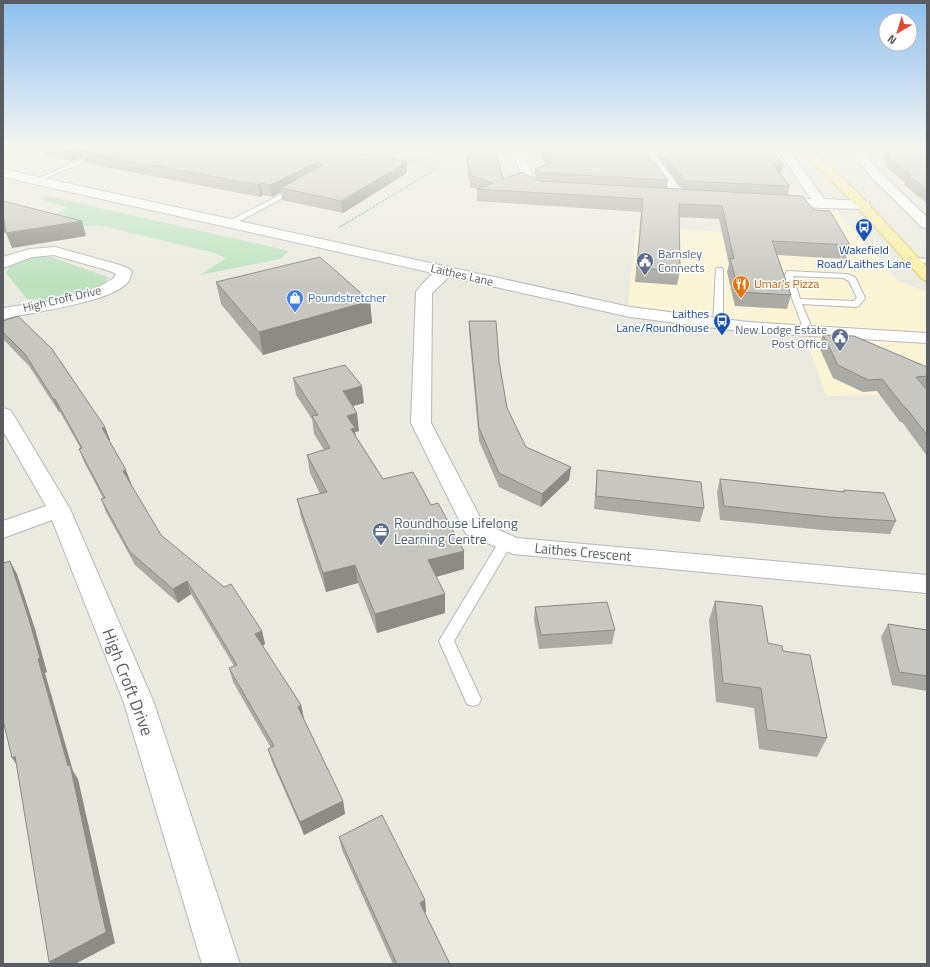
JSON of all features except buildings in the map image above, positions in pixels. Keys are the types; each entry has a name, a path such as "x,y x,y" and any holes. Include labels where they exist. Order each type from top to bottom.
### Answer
{"main road":[{"path":"853,194 920,260 927,276"}],"street":[{"name":"Laithes Lane","path":"100,194 614,309 718,324 927,338"},
{"path":"814,194 821,204"},
{"path":"896,194 927,224"},
{"path":"664,195 695,197"},
{"path":"766,201 864,205"},
{"name":"High Croft Drive","path":"3,264 6,261 30,253 55,251 115,268 124,272 121,281 101,292 47,306 6,312 3,296"},
{"name":"Laithes Crescent","path":"447,271 424,292 421,423 474,528 513,546 927,584"},
{"name":"High Croft Drive","path":"3,414 58,509 139,703 222,964"},
{"path":"3,530 58,509"}],"lane":[{"path":"229,223 286,194"},
{"path":"718,324 720,270"},
{"path":"797,301 856,304 860,298 852,279 844,276 790,273 788,277 808,331"},
{"path":"473,699 446,641 505,543"}],"path":[{"path":"316,242 394,194"}],"shaded area":[{"path":"753,206 836,210 898,281 927,292 927,394 826,396 801,325 698,315 628,305 636,227 762,234"}],"green space":[{"path":"48,196 289,251 280,259 200,275 226,258 214,253 99,225 14,230 60,212 68,207 41,200"},
{"path":"39,256 51,257 108,277 105,283 94,288 43,300 27,299 6,273 10,265"}],"place":[{"name":"Wakefield Road/Laithes Lane","path":"864,242"},
{"name":"Barnsley Connects","path":"645,276"},
{"name":"Umar's Pizza","path":"741,299"},
{"name":"Poundstretcher","path":"295,313"},
{"name":"Laithes Lane/Roundhouse","path":"722,336"},
{"name":"New Lodge Estate Post Office","path":"840,352"},
{"name":"Roundhouse Lifelong Learning Centre","path":"381,546"}]}
